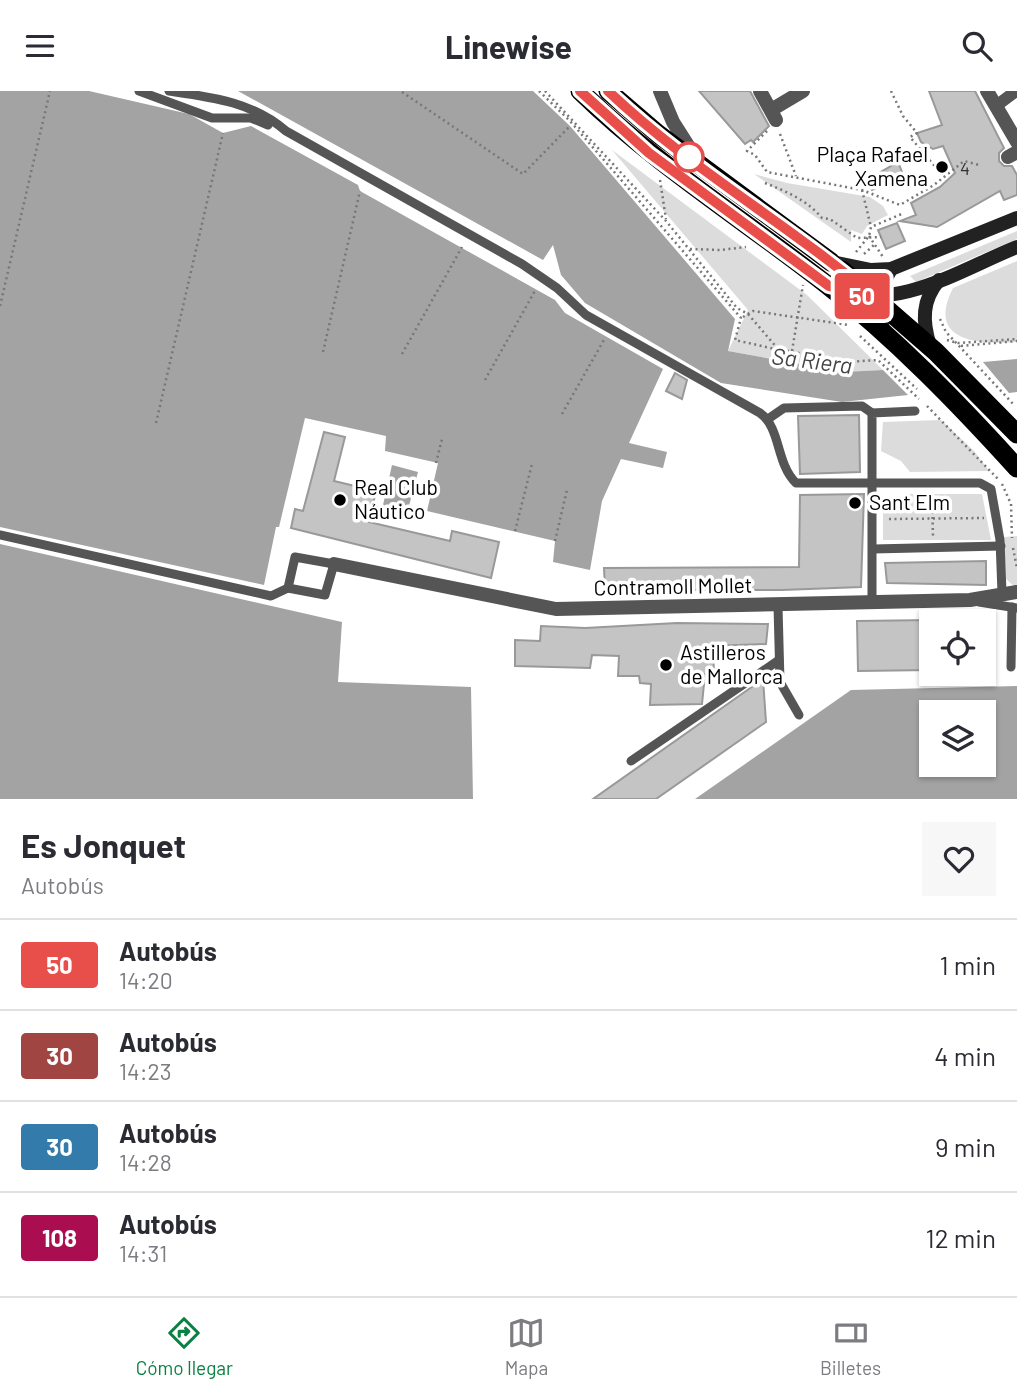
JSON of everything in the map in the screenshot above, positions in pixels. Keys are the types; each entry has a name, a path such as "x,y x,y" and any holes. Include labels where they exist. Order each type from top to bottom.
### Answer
{"highway":[{"path":"580,91 649,153 829,286 958,405 1017,468"},
{"path":"608,91 706,170 843,263 875,298 931,347 1017,434"}],"main road":[{"path":"843,263 871,270 891,269 1017,218"},
{"path":"829,286 875,298 901,295 1017,247"},
{"path":"885,335 875,298 891,269"},
{"path":"931,347 924,324 924,308 939,279"}],"street":[{"path":"660,91 684,141 706,170"},
{"path":"760,91 774,115 803,91"},
{"path":"988,91 1017,142"},
{"path":"996,106 1016,91"},
{"name":"Contramoll Mollet","path":"334,564 556,609 970,600 1017,592"}],"lane":[{"path":"139,91 212,118 251,118 286,131"},
{"path":"169,91 230,101 267,117 286,131 522,264 557,288 586,315 768,419 788,474 796,483 980,483 991,489 1001,546 1002,593"},
{"path":"768,419 785,408 862,406 872,413 915,411"},
{"path":"872,413 872,603"},
{"path":"0,535 271,596 288,588 325,595 334,564"},
{"path":"873,549 1001,546"},
{"name":"Contramoll Mollet","path":"288,588 295,557 334,564"},
{"path":"970,600 1014,607 1011,667"},
{"path":"778,606 780,682 799,715"},
{"path":"631,761 779,660"}],"path":[{"path":"0,306 50,91"},
{"path":"539,91 570,121 741,318"},
{"path":"545,91 666,221 737,308 748,314 778,349"},
{"path":"891,91 903,116 917,133 910,137 943,176"},
{"path":"402,92 523,174 569,126"},
{"path":"774,115 747,152 755,155 767,171 862,190 900,205 934,185 964,161 979,165"},
{"path":"156,423 223,133"},
{"path":"781,137 797,177"},
{"path":"660,177 666,221"},
{"path":"765,183 793,196 814,209 822,218 830,219 857,238 881,237"},
{"path":"843,263 869,236 871,227 862,190"},
{"path":"323,352 360,191"},
{"path":"871,227 904,213"},
{"path":"867,251 874,244"},
{"path":"690,249 720,250 753,246"},
{"path":"401,354 461,247"},
{"path":"792,351 803,284"},
{"path":"485,380 536,289"},
{"path":"849,325 753,311 741,318 735,340 845,362 878,360 920,400"},
{"path":"939,312 946,332 1017,409"},
{"path":"562,414 606,337"},
{"path":"961,346 1017,341"},
{"path":"902,375 924,396"},
{"path":"436,463 442,439"},
{"path":"514,531 531,464"},
{"path":"932,483 933,547"},
{"path":"555,541 567,490"},
{"path":"888,519 998,518"}],"shaded area":[{"path":"0,91 89,91 189,114 223,133 251,126 358,185 360,191 555,300 565,313 663,369 629,443 667,452 663,468 621,459 602,501 590,570 553,562 555,541 427,511 438,463 385,451 386,436 305,418 279,527 276,527 264,585 0,527"},
{"path":"238,91 533,91 570,126 735,319 728,351 843,372 883,370 908,395 842,402 721,383 585,303 561,275 553,245 543,260"},
{"path":"612,150 807,295 883,370 843,372 728,351 748,310"},
{"path":"754,174 787,183 870,197 883,206 888,215 867,226 862,234 851,230 851,242"},
{"path":"1017,231 1017,239 916,282 910,276"},
{"path":"1017,261 1017,342 972,340 951,329 946,319 946,306 953,288"},
{"path":"1017,359 1017,392 1009,393 983,362"},
{"path":"941,420 974,451 989,471 910,472 901,461 881,451 883,422"},
{"path":"392,465 418,472 405,521 381,514"},
{"path":"907,494 982,494 991,540 883,540 883,511"},
{"path":"1017,536 1016,588 1006,579 1004,537"},
{"path":"0,544 342,622 338,682 471,687 473,799 0,799"},
{"path":"1017,686 1017,799 695,799 851,690"}],"building":[{"path":"699,91 750,91 769,126 753,142 751,140 745,144"},
{"path":"929,91 975,91 1004,148 999,153 999,161 1004,166 1012,166 1017,175 1017,195 1004,200 1000,191 937,227 900,221 916,215 911,203 940,187 955,173 943,146 933,149 921,142 917,133 942,125"},
{"path":"898,162 904,177 872,190 867,180"},
{"path":"897,223 905,241 886,249 878,230"},
{"path":"675,373 687,380 682,399 666,391"},
{"path":"859,415 860,472 800,474 798,416"},
{"name":"Real Club Náutico","path":"324,432 345,437 334,481 376,491 369,522 450,541 452,531 499,542 491,578 291,528 295,509 303,511"},
{"path":"864,494 861,587 605,590 604,568 799,567 800,495"},
{"path":"986,561 986,585 887,583 885,563"},
{"path":"919,620 919,670 858,671 857,621"},
{"name":"Astilleros de Mallorca","path":"677,623 768,624 766,644 713,646 714,674 705,674 702,704 650,705 651,684 640,683 639,676 618,676 619,656 592,655 590,668 515,666 515,640 540,641 541,626 585,628"},
{"path":"763,679 766,722 656,799 593,799"}],"bus line":[{"name":"50","path":"580,91 649,153 829,286 854,295 875,298 842,270 658,134 608,91"}],"place":[{"name":"Plaça Rafael Xamena","path":"942,167"},
{"name":"Real Club Náutico","path":"340,500"},
{"name":"Sant Elm","path":"855,503"},
{"name":"Astilleros de Mallorca","path":"666,665"}],"water label":[{"name":"Sa Riera","path":"812,361"}]}
